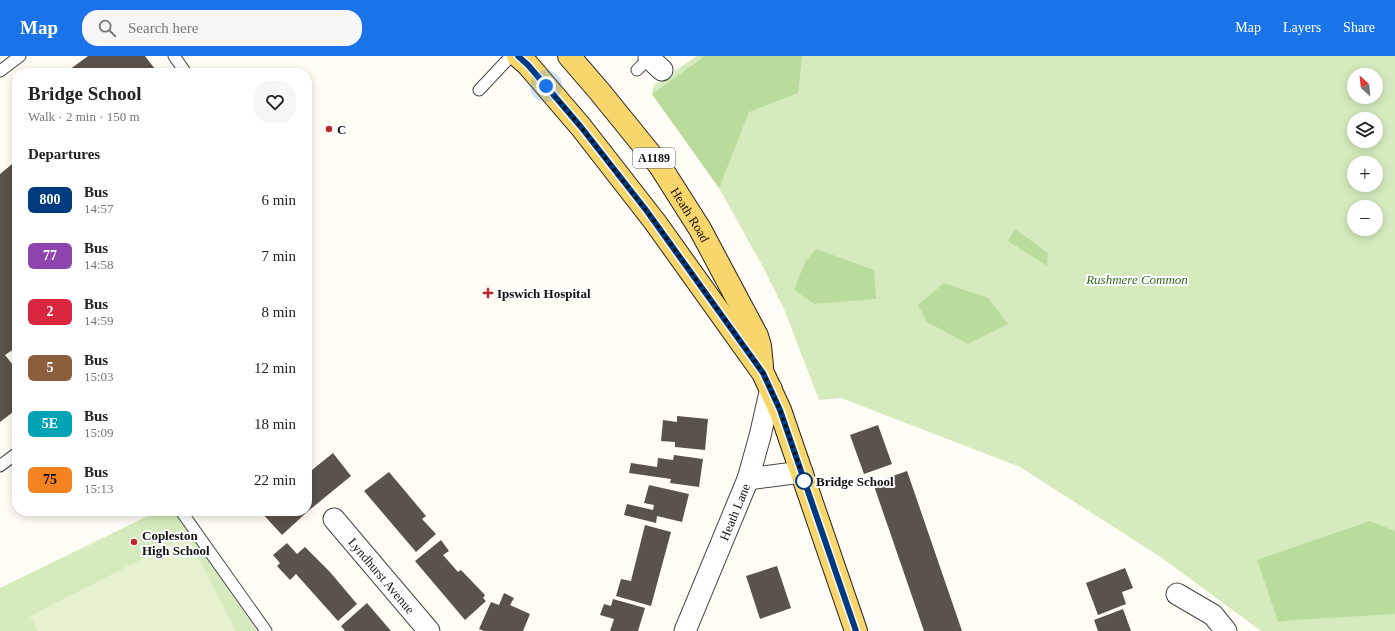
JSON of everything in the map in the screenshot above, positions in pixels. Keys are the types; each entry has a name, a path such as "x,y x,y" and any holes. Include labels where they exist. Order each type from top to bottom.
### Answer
{"main road":[{"name":"Heath Road","path":"518,56 528,65 581,127 645,209 767,380"},
{"name":"Heath Road","path":"569,56 605,97 660,166 700,229 757,336 767,380 780,410 802,472 856,631"}],"street":[{"name":"Heath Lane","path":"686,631 748,479 760,436 767,380"},
{"path":"748,479 802,472"},
{"name":"Lyndhurst Avenue","path":"334,519 429,631"},
{"path":"1176,594 1214,615 1226,631"}],"lane":[{"path":"0,71 20,56"},
{"path":"174,56 182,68"},
{"path":"479,90 511,56"},
{"path":"0,466 12,457"},
{"path":"185,516 266,631"}],"green space":[{"name":"Rushmere Common","path":"697,56 1395,56 1395,631 1261,631 1162,558 1020,467 841,398 819,400 784,309 764,269 719,188 652,94 654,85"},
{"path":"705,56 802,56 798,93 749,112 719,188 652,94"},
{"path":"1015,229 1048,253 1047,266 1008,241"},
{"path":"816,249 874,270 876,299 814,304 794,290 805,262"},
{"path":"944,283 988,298 1008,324 968,344 927,322 918,305"},
{"name":"Copleston High School","path":"148,516 177,516 257,631 0,631 0,588"},
{"path":"1370,521 1395,531 1395,614 1278,622 1257,560"},
{"path":"187,536 236,631 38,631 30,616"}],"building":[{"path":"88,56 145,56 154,68 72,68"},
{"path":"12,164 12,350 5,355 12,364 12,413 0,422 0,174"},
{"path":"677,416 708,419 705,450 675,447 675,442 661,441 663,420 677,422"},
{"path":"878,425 892,464 864,474 850,435"},
{"path":"333,453 351,476 312,508 312,470"},
{"path":"674,455 703,459 699,487 670,483 671,479 629,473 631,463 657,467 658,458 673,460"},
{"path":"907,471 962,631 924,631 873,483"},
{"path":"389,472 426,516 422,519 436,534 416,552 364,491"},
{"path":"649,485 689,494 682,522 657,516 656,523 624,515 627,504 653,510 654,505 644,503"},
{"path":"265,516 303,516 282,535"},
{"path":"645,525 671,532 651,606 616,596 621,579 631,581"},
{"path":"441,540 449,551 443,555 458,572 461,570 485,595 483,598 486,601 465,620 415,561"},
{"path":"287,543 297,554 305,547 330,572 357,604 338,621 296,574 290,580 277,566 280,563 273,555"},
{"path":"777,566 791,608 760,619 746,576"},
{"path":"1125,568 1133,588 1122,592 1126,604 1098,615 1086,583"},
{"path":"504,593 514,598 510,605 530,614 523,631 484,631 479,629 491,602 499,605"},
{"path":"613,599 645,608 638,631 610,631 614,619 600,615 604,604 611,606"},
{"path":"367,603 391,631 345,631 341,626"},
{"path":"1123,609 1131,631 1098,631 1094,620"}],"bus line":[{"name":"800","path":"518,56 528,65 581,127 646,210 763,373 780,410 856,631"}],"place":[{"name":"C","path":"329,129"},
{"name":"Ipswich Hospital","path":"488,293"},
{"name":"Bridge School","path":"804,481"},
{"name":"Copleston High School","path":"134,542"}],"route":[{"path":"546,86 581,127 655,222 763,373 780,410 806,486 804,481"}]}
